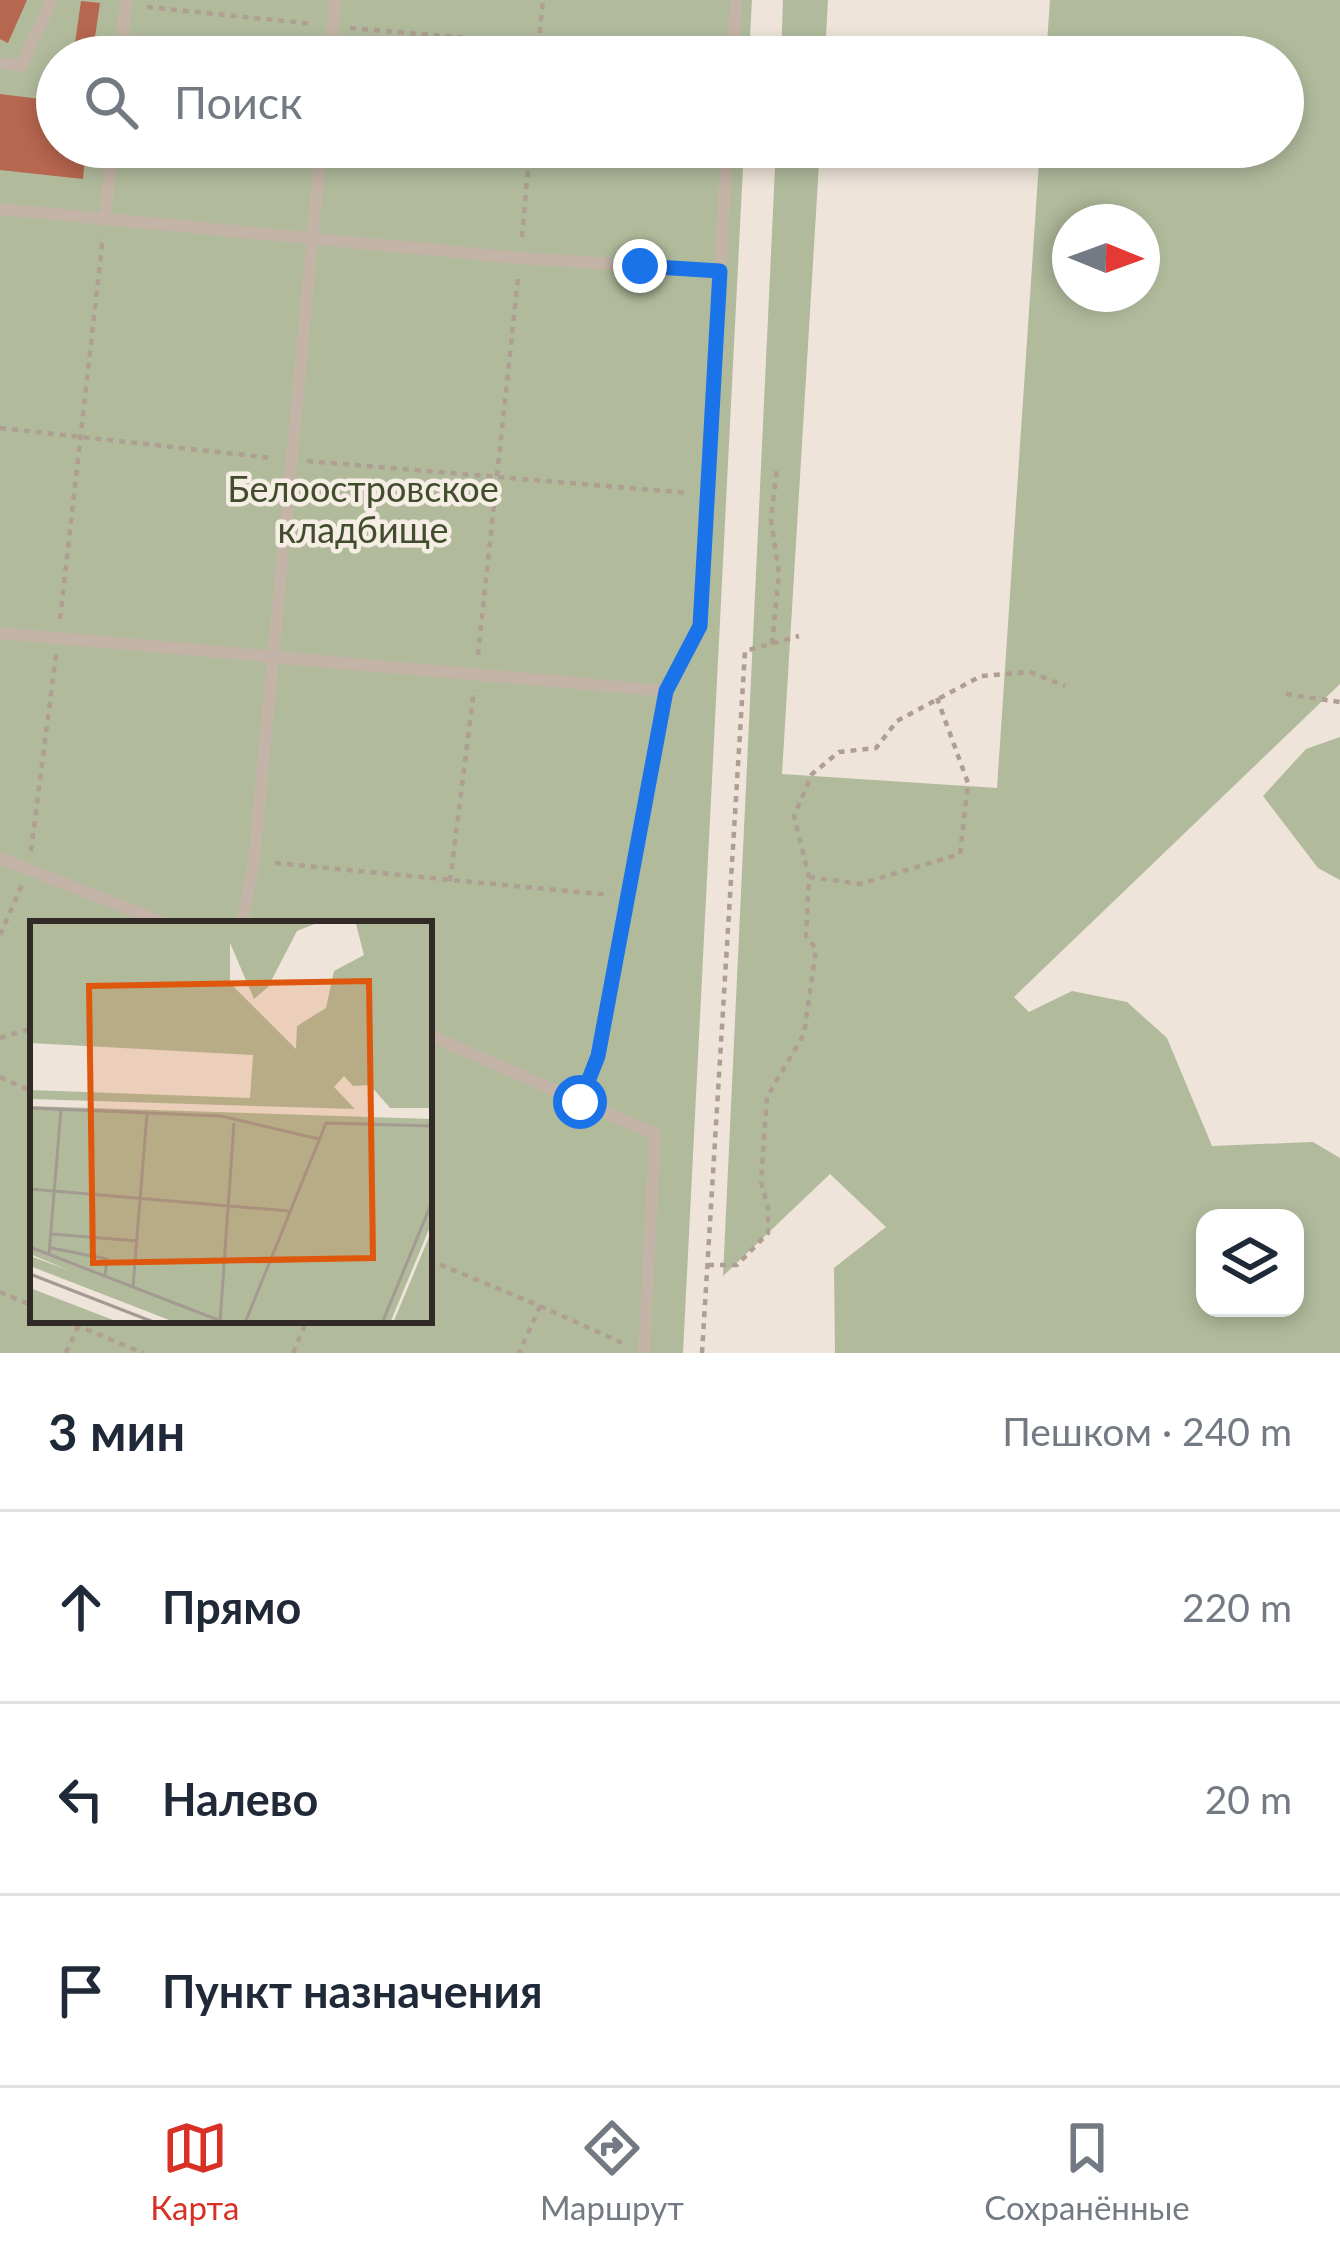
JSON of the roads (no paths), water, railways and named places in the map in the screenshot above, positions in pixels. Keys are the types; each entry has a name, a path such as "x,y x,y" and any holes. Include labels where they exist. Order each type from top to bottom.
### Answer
{"lane":[{"path":"0,63 21,66 52,0"},
{"path":"332,36 335,0"},
{"path":"734,36 736,0"},
{"path":"123,36 126,3"},
{"path":"105,219 110,168"},
{"path":"243,921 254,861 319,168"},
{"path":"580,1102 598,1056 666,691 700,626 727,168"},
{"path":"0,208 520,258 720,271"},
{"path":"0,633 666,691"},
{"path":"0,858 158,921"},
{"path":"432,1036 655,1133 644,1352"}],"park label":[{"name":"Белоостровское кладбище","path":"363,510"}]}
